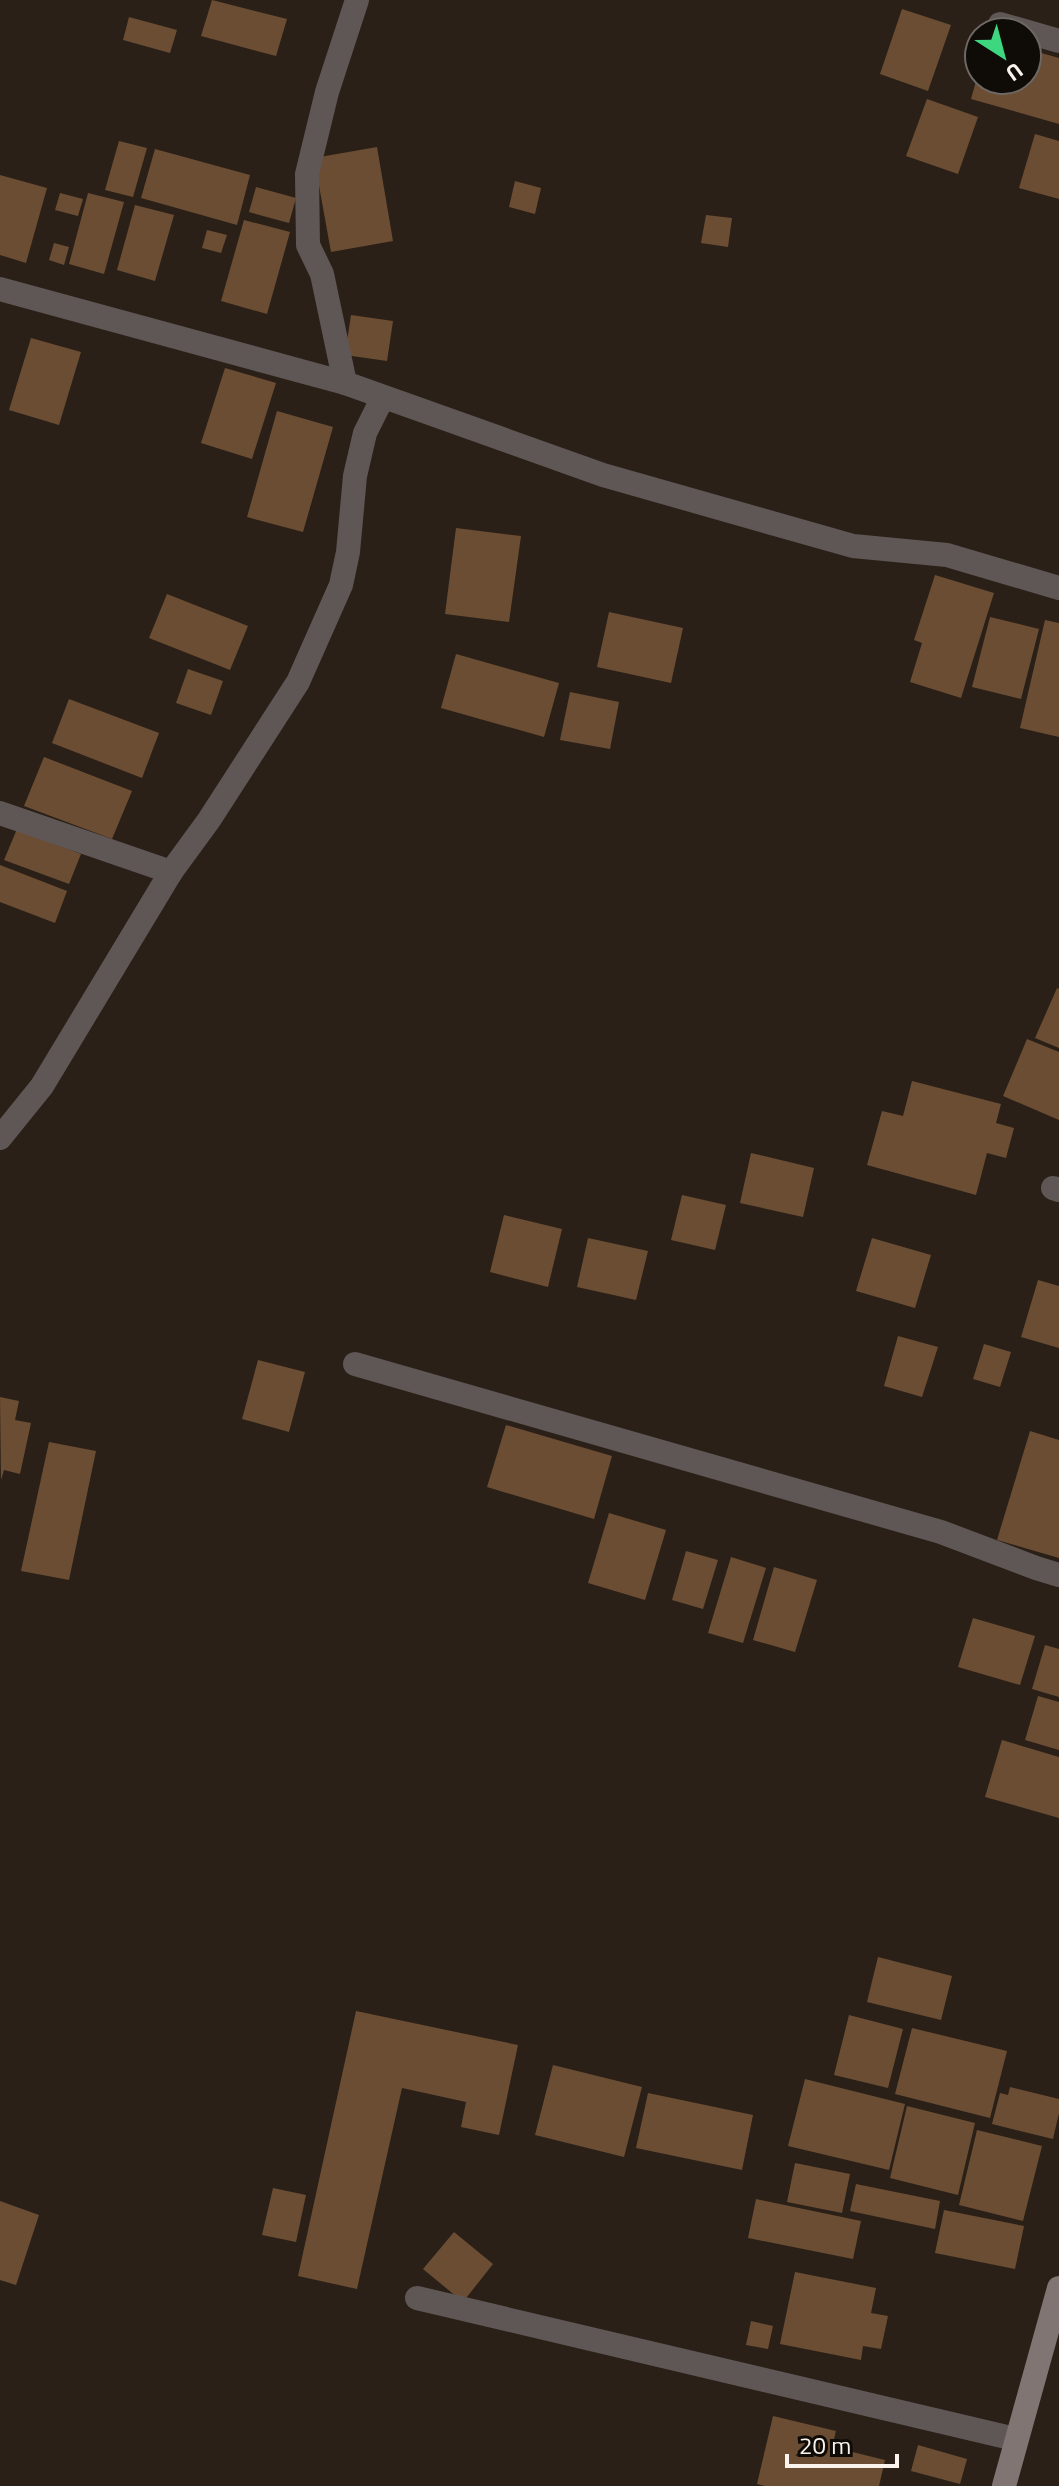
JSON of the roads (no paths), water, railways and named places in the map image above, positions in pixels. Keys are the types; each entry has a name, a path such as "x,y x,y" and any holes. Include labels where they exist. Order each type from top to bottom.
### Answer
{"street":[{"path":"345,383 322,274 308,245 307,174 327,92 357,0"},
{"path":"0,289 345,383 603,475 853,546 947,555 1059,588"},
{"path":"0,1138 42,1086 171,872 209,820 298,682 341,585 355,476 365,433 383,397"},
{"path":"0,813 171,872"},
{"path":"355,1364 941,1532 1059,1575"},
{"path":"1004,2486 1059,2288"},
{"path":"417,2298 1015,2439"}]}
